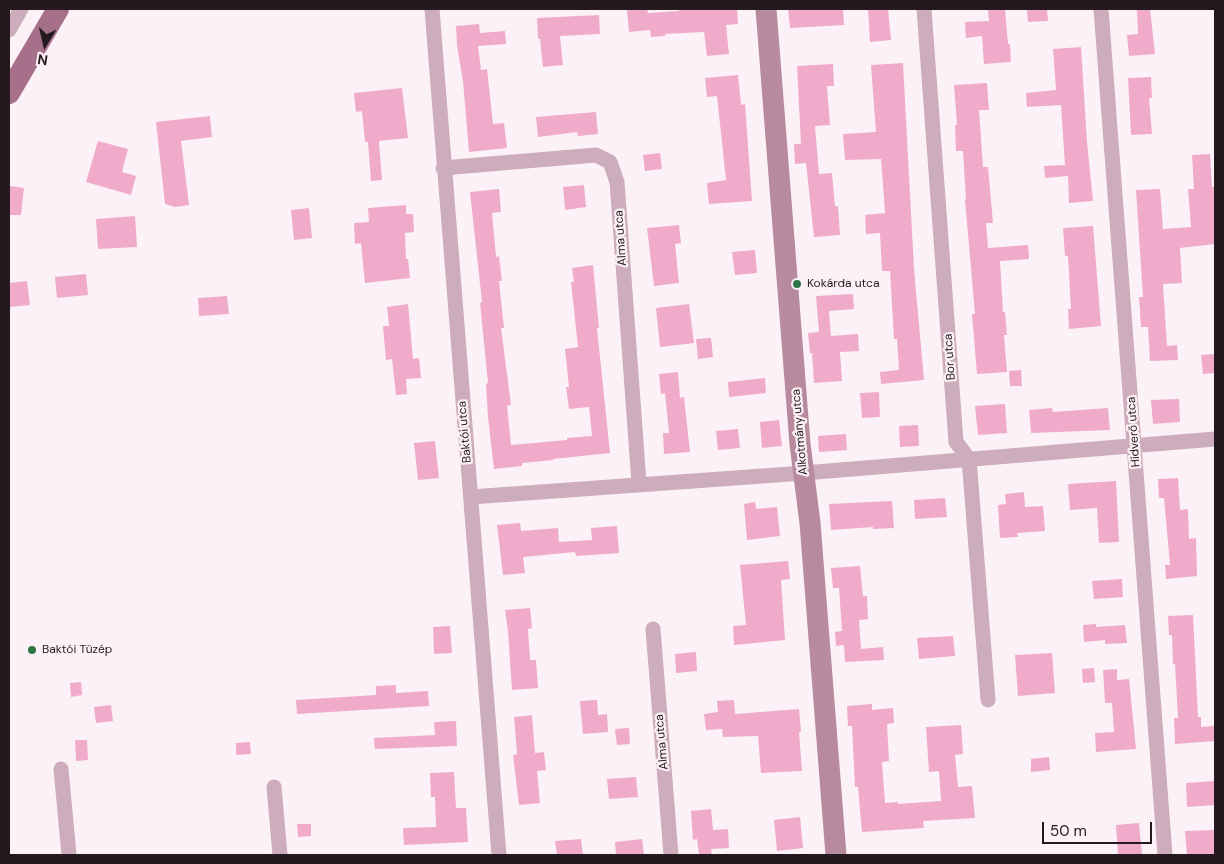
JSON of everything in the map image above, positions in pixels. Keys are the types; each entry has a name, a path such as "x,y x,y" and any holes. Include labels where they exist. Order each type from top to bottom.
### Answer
{"main road":[{"path":"9,93 58,9"}],"street":[{"path":"9,30 21,9"},
{"name":"Baktói utca","path":"432,9 443,168 499,855"},
{"name":"Alkotmány utca","path":"766,9 800,444 810,523 836,855"},
{"name":"Bor utca","path":"924,9 956,442 969,459 988,700"},
{"name":"Hídverő utca","path":"1102,9 1165,855"},
{"name":"Alma utca","path":"443,168 596,155 610,162 617,182 639,483"},
{"path":"471,497 639,483 804,473 1215,439"},
{"name":"Alma utca","path":"653,629 671,855"},
{"path":"61,770 69,855"},
{"path":"274,787 280,855"}],"building":[{"path":"647,9 648,13 679,11 679,9 737,9 738,24 726,25 729,54 707,56 704,32 665,34 665,36 651,37 650,30 629,32 627,10"},
{"path":"788,9 843,9 844,25 790,28"},
{"path":"868,9 888,9 891,40 870,42"},
{"path":"988,9 1005,9 1011,62 984,64 982,36 966,38 965,22 989,21"},
{"path":"1027,9 1047,9 1048,21 1028,22"},
{"path":"1150,9 1155,54 1129,56 1127,35 1138,34 1137,10"},
{"path":"599,15 600,34 560,36 563,65 543,67 540,39 538,39 537,18"},
{"path":"479,24 480,33 505,31 506,44 478,46 481,70 487,69 493,124 504,123 507,148 469,152 456,26"},
{"path":"1081,47 1093,201 1069,203 1068,176 1045,178 1044,166 1065,165 1061,105 1027,107 1026,93 1056,90 1053,49"},
{"path":"903,63 914,269 924,380 881,384 880,372 899,370 897,339 894,339 890,271 882,271 880,233 866,234 865,215 885,213 881,159 845,160 843,134 876,132 871,65"},
{"path":"833,64 834,86 827,86 830,125 815,126 819,174 832,173 835,206 838,206 840,235 814,237 806,163 795,164 794,144 801,144 797,66"},
{"path":"738,75 741,105 745,104 752,201 709,204 707,183 726,180 717,96 707,97 705,78"},
{"path":"1151,77 1152,98 1149,98 1152,134 1131,135 1128,78"},
{"path":"987,83 989,110 979,110 983,167 988,167 993,223 986,223 988,248 1028,245 1029,259 1000,261 1003,312 1005,312 1007,335 1004,335 1007,372 977,374 972,314 975,314 965,200 963,151 956,151 955,125 957,125 954,85"},
{"path":"402,88 408,138 379,141 382,180 371,181 368,142 365,142 362,111 356,112 354,93"},
{"path":"596,112 598,134 578,136 577,132 538,137 536,117"},
{"path":"210,116 212,137 181,141 189,205 175,207 165,204 156,122"},
{"path":"98,141 128,149 122,172 136,176 131,195 86,182"},
{"path":"660,153 662,169 645,171 643,155"},
{"path":"1210,154 1212,187 1215,187 1215,244 1180,248 1182,283 1163,284 1167,346 1177,345 1178,360 1150,361 1148,327 1141,327 1139,297 1143,297 1136,190 1160,189 1163,229 1191,227 1188,189 1194,189 1192,155"},
{"path":"584,185 586,207 565,210 563,187"},
{"path":"10,186 24,188 21,215 9,215"},
{"path":"499,189 501,212 492,213 496,257 499,256 502,281 499,281 504,328 501,328 511,405 507,406 511,445 592,436 589,407 569,409 566,387 569,387 565,349 578,347 571,282 574,282 572,268 593,265 599,328 597,328 610,453 522,463 522,466 494,469 488,417 486,384 488,383 480,303 482,302 470,192"},
{"path":"406,205 406,214 413,214 414,232 405,233 406,259 408,259 410,278 365,283 361,243 355,244 354,223 369,222 368,208"},
{"path":"309,208 312,238 294,240 291,210"},
{"path":"135,216 137,247 98,249 96,219"},
{"path":"679,225 681,243 675,244 679,283 654,286 647,228"},
{"path":"1093,226 1101,326 1069,329 1068,309 1071,309 1068,256 1065,256 1063,228"},
{"path":"755,250 757,273 735,275 732,252"},
{"path":"86,274 88,295 57,298 55,277"},
{"path":"27,281 30,305 9,307 9,283"},
{"path":"853,294 854,309 829,311 831,336 858,334 859,351 840,352 842,381 814,383 812,353 810,353 808,333 819,332 816,296"},
{"path":"227,296 229,314 199,316 198,298"},
{"path":"408,304 413,359 419,358 421,378 406,379 407,394 396,395 392,359 386,360 383,326 389,326 387,307"},
{"path":"689,304 694,343 660,347 656,308"},
{"path":"711,338 713,357 698,359 696,339"},
{"path":"1215,354 1215,373 1203,374 1201,355"},
{"path":"1021,370 1022,386 1010,386 1009,371"},
{"path":"678,372 680,398 684,397 690,452 664,454 663,433 669,433 665,393 661,394 659,374"},
{"path":"765,378 766,393 729,397 728,382"},
{"path":"879,392 880,417 862,418 860,393"},
{"path":"1179,399 1180,422 1153,424 1151,400"},
{"path":"1005,404 1007,433 978,435 975,406"},
{"path":"1052,408 1053,412 1108,408 1110,430 1031,433 1029,410"},
{"path":"779,420 782,446 762,448 760,422"},
{"path":"918,425 919,446 900,447 899,426"},
{"path":"738,429 740,448 718,450 716,431"},
{"path":"846,434 847,450 819,452 818,436"},
{"path":"435,441 439,478 418,480 414,443"},
{"path":"1178,478 1180,510 1188,509 1189,539 1196,538 1197,576 1166,579 1165,565 1170,565 1164,498 1159,498 1158,479"},
{"path":"1116,481 1119,542 1099,543 1097,508 1070,510 1068,484"},
{"path":"1024,492 1025,507 1043,506 1045,531 1017,533 1018,537 1000,538 998,505 1006,504 1005,494"},
{"path":"945,498 947,517 915,519 914,500"},
{"path":"892,501 894,528 873,529 873,527 831,530 829,504"},
{"path":"755,502 756,509 777,507 780,536 747,540 744,504"},
{"path":"520,523 521,531 558,528 559,542 592,540 591,528 617,526 619,553 576,556 575,552 523,557 525,573 503,575 497,525"},
{"path":"788,561 790,579 781,580 785,640 734,645 733,626 746,625 740,565"},
{"path":"860,566 863,596 867,596 868,619 859,620 861,649 883,647 884,660 845,662 844,645 836,646 835,632 842,631 839,588 833,588 831,568"},
{"path":"1122,579 1123,597 1094,599 1092,581"},
{"path":"530,608 532,628 528,629 530,660 536,660 538,688 512,690 505,610"},
{"path":"1193,615 1198,717 1201,717 1201,727 1215,726 1215,741 1175,744 1174,718 1178,718 1175,664 1173,664 1172,635 1169,635 1168,616"},
{"path":"1096,624 1096,627 1125,625 1127,643 1105,644 1105,640 1084,642 1083,625"},
{"path":"450,626 452,653 434,654 433,627"},
{"path":"953,636 955,656 919,659 917,638"},
{"path":"696,652 697,671 676,673 675,654"},
{"path":"1052,653 1055,693 1018,696 1015,655"},
{"path":"1094,668 1095,682 1083,683 1082,669"},
{"path":"1117,669 1117,680 1129,679 1136,749 1096,752 1095,733 1114,732 1112,703 1105,703 1103,670"},
{"path":"81,682 82,695 71,697 70,683"},
{"path":"396,685 396,693 428,691 429,706 297,714 296,700 376,695 376,686"},
{"path":"597,700 598,715 607,714 608,732 583,734 580,701"},
{"path":"734,700 735,714 799,709 802,771 761,773 758,736 723,737 722,729 706,730 704,714 718,712 717,701"},
{"path":"872,704 872,710 893,708 894,723 887,724 889,761 882,762 885,803 941,801 939,771 929,772 926,727 961,725 963,754 955,755 958,787 972,786 975,818 923,821 924,828 862,832 858,787 855,787 852,726 848,726 847,706"},
{"path":"111,705 113,721 96,723 94,707"},
{"path":"532,715 535,753 544,752 546,770 537,771 540,803 519,805 513,755 517,754 514,717"},
{"path":"456,721 457,746 375,749 374,738 435,735 434,722"},
{"path":"629,728 630,744 617,745 615,729"},
{"path":"75,740 87,740 88,760 76,761"},
{"path":"250,742 251,754 236,755 236,743"},
{"path":"1049,757 1050,770 1031,772 1031,759"},
{"path":"454,772 456,808 466,808 468,842 404,845 403,828 436,827 435,797 431,797 430,773"},
{"path":"636,777 638,797 609,799 607,779"},
{"path":"1215,781 1215,805 1187,807 1186,783"},
{"path":"711,809 713,830 728,829 729,848 711,849 712,855 699,855 697,839 693,840 691,811"},
{"path":"800,817 803,848 777,851 774,820"},
{"path":"1139,823 1142,855 1118,855 1116,825"},
{"path":"297,824 311,824 311,836 298,837"},
{"path":"1215,830 1215,855 1187,855 1185,831"},
{"path":"581,839 583,855 557,855 555,841"},
{"path":"642,839 644,855 616,855 615,842"}],"place":[{"name":"Kokárda utca","path":"797,284"},
{"name":"Baktói Tüzép","path":"32,650"}]}
